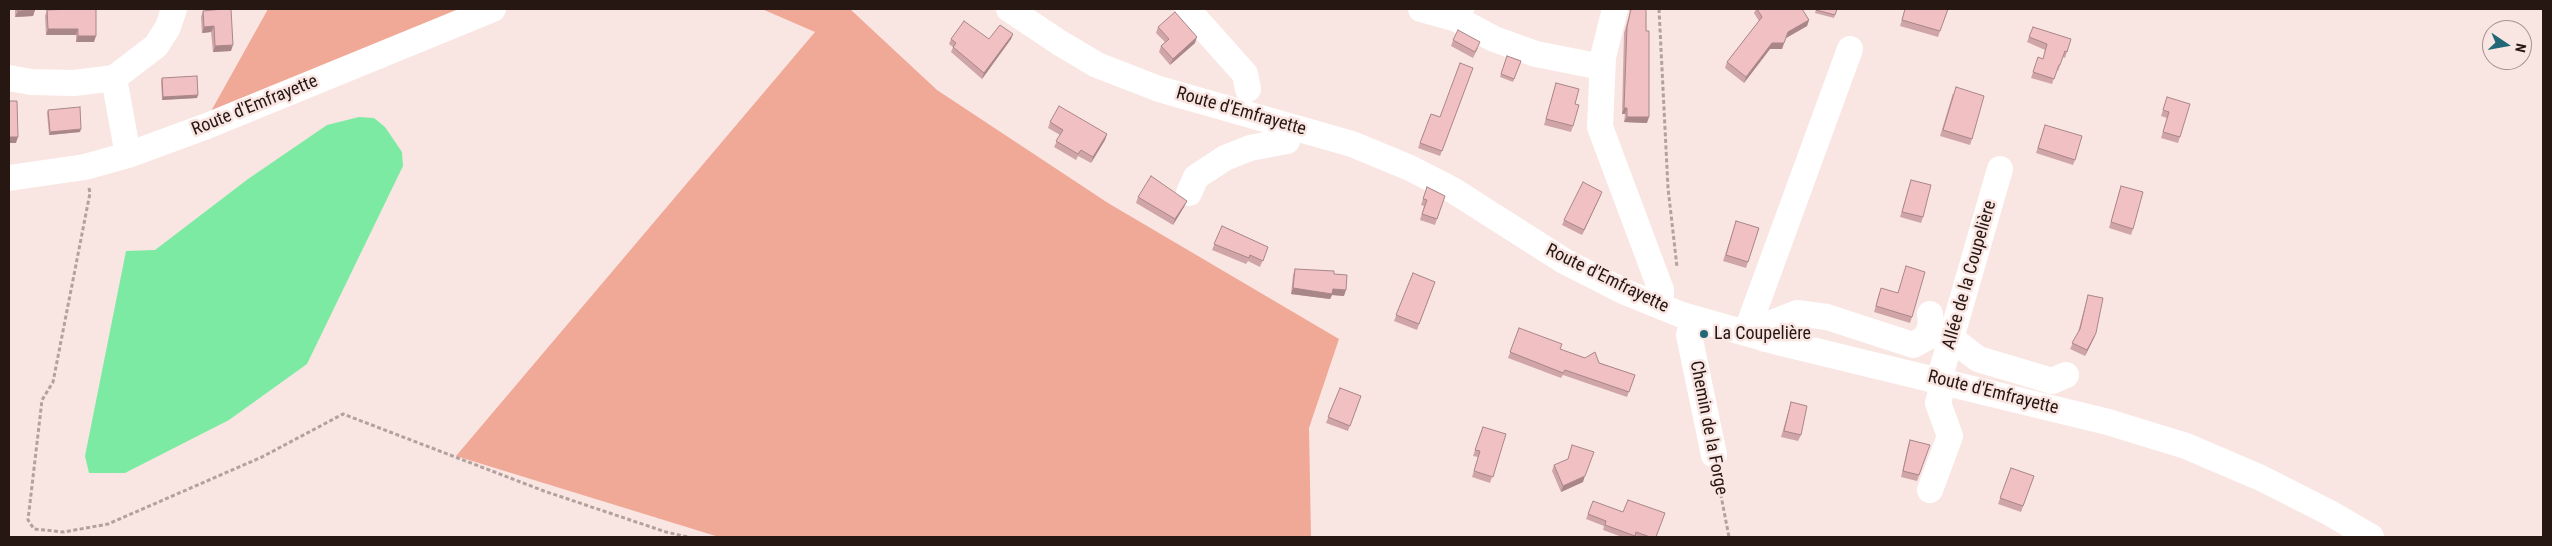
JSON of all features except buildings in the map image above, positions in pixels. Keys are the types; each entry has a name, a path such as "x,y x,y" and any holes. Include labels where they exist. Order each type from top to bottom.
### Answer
{"street":[{"path":"9,78 32,82 74,83 114,78 156,46 168,27 174,9"},
{"name":"Route d'Emfrayette","path":"9,178 85,167 128,155 207,126 493,9"},
{"name":"Route d'Emfrayette","path":"1009,9 1060,43 1098,65 1159,89 1352,144 1410,168 1451,189 1564,261 1625,292 1693,319 2108,422 2186,446 2262,478 2330,513 2371,537"},
{"path":"1187,9 1245,74 1248,88"},
{"path":"1421,9 1460,14 1494,38 1536,54 1602,67"},
{"path":"1615,9 1602,67 1600,127 1661,290 1660,306"},
{"path":"1756,336 1850,48"},
{"path":"114,78 128,155"},
{"path":"1189,193 1196,177 1225,158 1250,148 1288,141"},
{"name":"Allée de la Coupelière","path":"1930,490 1950,436 1938,404 1941,381 1951,338 2000,169"},
{"path":"1756,336 1769,324 1797,313 1827,317 1913,345 1926,338 1931,325 1930,314"},
{"name":"Chemin de la Forge","path":"1693,319 1689,335 1714,455"},
{"path":"1951,338 1978,359 2052,380 2066,375"}],"path":[{"path":"1659,9 1668,188 1678,276"},
{"path":"85,167 90,194 54,382 42,400 28,520 34,529 64,532 108,524 262,458 343,414 544,491 666,532 688,537"},
{"name":"Chemin de la Forge","path":"1714,455 1729,537"}],"shaded area":[{"path":"268,9 471,9 210,113"},
{"path":"762,9 850,9 937,90 1108,203 1339,339 1309,428 1311,537 719,537 456,456 815,32"},
{"path":"359,117 374,118 385,127 402,152 403,166 307,364 229,420 125,473 89,473 85,456 126,251 155,250 248,179 327,125"}],"place":[{"name":"La Coupelière","path":"1704,334"}]}
